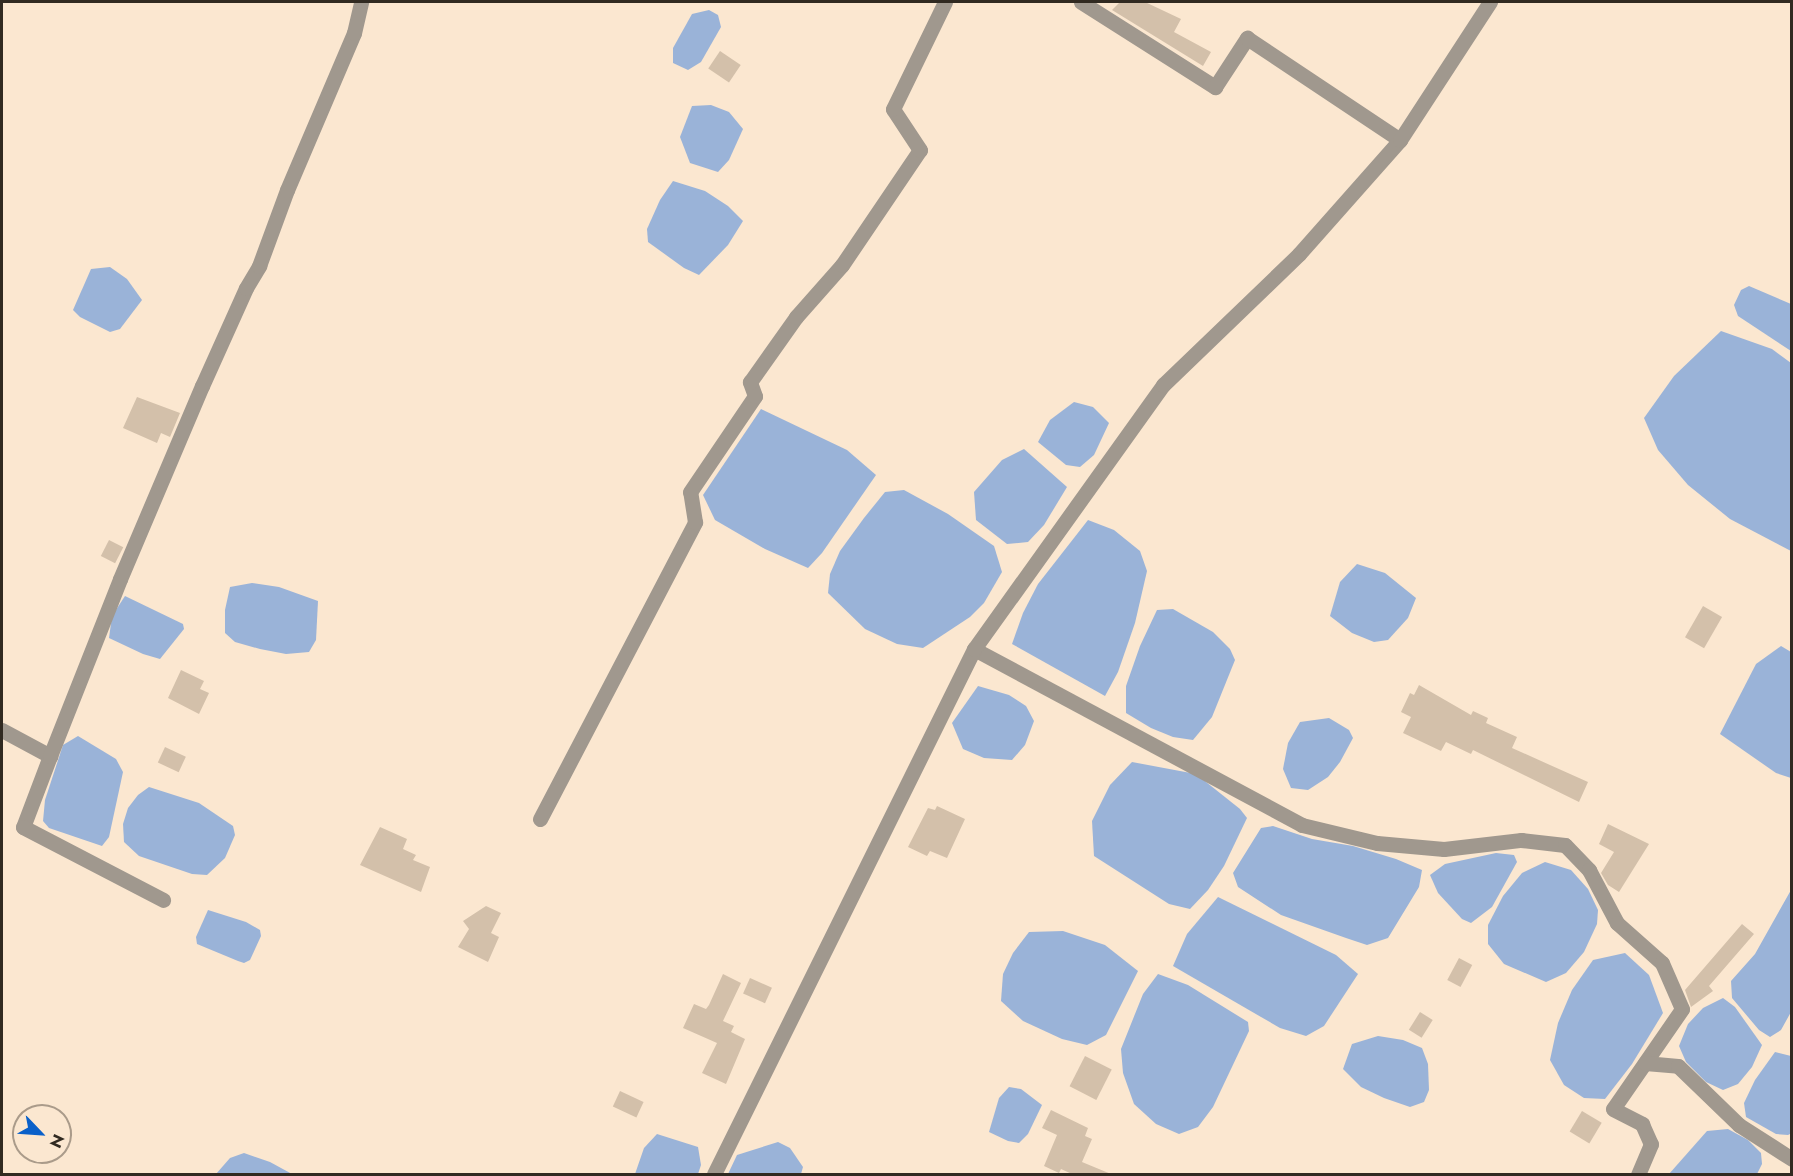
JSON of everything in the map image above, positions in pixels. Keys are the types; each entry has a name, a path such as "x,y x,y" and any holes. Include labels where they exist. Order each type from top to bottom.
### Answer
{"street":[{"path":"163,900 23,827 120,579 202,386 246,288 259,266 287,190 354,33 362,2"},
{"path":"540,819 695,522 690,492 755,396 750,382 796,317 842,265 920,150 893,109 945,2"},
{"path":"1080,2 1215,87 1247,38 1400,140"},
{"path":"714,1174 974,649 1163,385 1299,254 1400,140 1490,2"},
{"path":"974,649 1302,825 1377,843 1444,849 1521,840 1565,844 1589,870 1617,923 1662,963 1682,1010 1613,1109 1642,1124 1651,1144 1638,1174"},
{"path":"2,730 50,756"},
{"path":"1645,1063 1678,1066 1739,1125 1791,1159"}],"water":[{"path":"709,10 718,15 721,27 701,62 688,70 673,63 673,48 692,14"},
{"path":"711,105 729,112 743,129 729,160 718,172 690,163 680,137 692,106"},
{"path":"673,181 705,191 728,206 743,221 728,245 699,275 684,268 648,242 647,229 660,200"},
{"path":"110,267 127,279 142,300 120,329 110,332 80,317 73,310 91,269"},
{"path":"1749,286 1791,304 1791,351 1738,316 1734,305 1741,290"},
{"path":"1721,331 1772,349 1791,363 1791,551 1730,519 1688,485 1658,450 1644,418 1674,376"},
{"path":"1074,402 1093,407 1109,423 1094,455 1080,467 1066,465 1038,442 1050,420"},
{"path":"761,409 847,450 876,475 822,553 808,568 765,549 715,520 703,495"},
{"path":"1024,449 1067,487 1044,525 1028,542 1007,544 976,520 974,492 1002,460"},
{"path":"904,490 948,514 994,546 1002,572 984,603 970,617 923,648 897,644 865,629 828,593 830,574 840,551 864,518 885,492"},
{"path":"1088,520 1114,530 1140,551 1147,571 1135,623 1118,672 1105,696 1012,644 1023,613 1038,584"},
{"path":"1357,564 1385,573 1416,598 1408,618 1388,640 1374,642 1352,633 1330,616 1340,582"},
{"path":"252,583 279,587 318,601 316,640 309,652 286,654 260,649 235,642 225,633 225,610 230,587"},
{"path":"125,596 183,624 184,629 160,659 143,654 109,638 112,616"},
{"path":"1173,609 1213,632 1230,649 1235,660 1212,717 1193,740 1173,737 1151,728 1126,713 1126,686 1140,646 1157,610"},
{"path":"1781,646 1791,652 1791,778 1776,773 1720,734 1756,664"},
{"path":"978,686 1009,695 1026,706 1034,721 1025,745 1012,760 984,758 963,749 952,723"},
{"path":"1329,718 1349,730 1353,738 1340,762 1328,777 1308,790 1291,788 1283,769 1288,743 1300,722"},
{"path":"78,736 116,759 123,772 109,837 102,846 49,828 43,821 45,800 63,745"},
{"path":"1132,762 1196,774 1240,809 1247,818 1224,866 1208,890 1190,909 1169,904 1094,856 1092,821 1110,785"},
{"path":"149,787 199,803 233,826 235,835 225,858 207,875 192,874 139,856 124,842 123,824 128,808 138,795"},
{"path":"1273,826 1312,839 1353,846 1396,859 1422,870 1419,887 1388,938 1367,945 1346,938 1281,915 1238,887 1233,873 1261,828"},
{"path":"1496,853 1514,855 1517,862 1492,907 1471,923 1462,919 1438,893 1430,875 1445,864"},
{"path":"1545,862 1571,870 1588,889 1598,910 1597,924 1584,952 1566,973 1546,982 1504,964 1488,944 1488,925 1503,896 1522,873"},
{"path":"1791,890 1791,1012 1781,1030 1770,1037 1759,1030 1732,998 1731,981 1755,954"},
{"path":"1218,897 1336,955 1358,974 1324,1026 1306,1036 1280,1028 1173,966 1187,934"},
{"path":"208,910 246,922 260,930 261,936 250,960 244,963 197,944 196,937"},
{"path":"1063,931 1105,945 1138,971 1106,1035 1087,1045 1062,1039 1023,1021 1001,1001 1003,974 1013,953 1029,932"},
{"path":"1625,953 1649,975 1663,1013 1632,1064 1605,1099 1584,1098 1564,1085 1550,1060 1558,1023 1572,990 1593,960"},
{"path":"1158,974 1188,985 1248,1022 1249,1031 1213,1107 1198,1127 1179,1134 1156,1124 1134,1104 1123,1073 1121,1049 1143,994"},
{"path":"1723,998 1735,1007 1762,1045 1752,1067 1738,1084 1723,1090 1706,1082 1686,1062 1679,1046 1688,1024 1703,1008"},
{"path":"1378,1036 1403,1040 1422,1048 1428,1064 1429,1090 1424,1102 1410,1107 1384,1098 1361,1087 1343,1069 1352,1044"},
{"path":"1775,1052 1791,1056 1792,1133 1788,1135 1776,1134 1746,1117 1744,1103 1755,1080"},
{"path":"1009,1087 1021,1089 1042,1105 1028,1134 1019,1143 1008,1141 989,1132 999,1098"},
{"path":"1728,1129 1748,1140 1761,1153 1762,1164 1757,1174 1669,1174 1707,1131"},
{"path":"657,1134 698,1147 701,1165 698,1174 635,1174 644,1148"},
{"path":"778,1142 790,1148 803,1167 801,1174 728,1174 737,1155"},
{"path":"244,1153 270,1162 292,1174 216,1174 230,1158"}],"building":[{"path":"1120,2 1145,2 1181,19 1174,32 1211,52 1203,66 1112,10"},
{"path":"720,51 741,65 729,82 708,68"},
{"path":"137,397 180,413 170,437 161,433 157,443 123,428"},
{"path":"109,540 123,547 115,563 101,556"},
{"path":"1703,606 1722,617 1704,648 1685,637"},
{"path":"181,670 204,681 200,689 209,693 199,714 168,698"},
{"path":"1419,685 1471,715 1473,711 1488,718 1486,723 1517,737 1512,748 1588,782 1579,802 1473,750 1471,754 1446,742 1441,751 1403,733 1411,717 1401,712 1410,693 1414,695"},
{"path":"165,747 186,757 179,772 158,762"},
{"path":"937,806 965,819 947,858 930,851 927,856 908,847 928,808 935,810"},
{"path":"1608,824 1649,844 1619,892 1608,885 1601,873 1614,852 1599,844"},
{"path":"380,827 407,839 403,849 416,855 413,860 430,867 421,892 360,865"},
{"path":"486,906 501,913 491,933 499,937 488,962 458,947 469,929 463,921"},
{"path":"1742,924 1754,934 1709,986 1713,991 1691,1007 1685,990"},
{"path":"1459,958 1472,965 1461,987 1447,980"},
{"path":"723,974 741,983 723,1021 734,1026 731,1032 745,1039 726,1084 702,1073 717,1043 683,1028 694,1004 706,1009 709,1005"},
{"path":"750,978 772,988 765,1003 743,994"},
{"path":"1420,1012 1433,1020 1422,1038 1409,1030"},
{"path":"1085,1056 1112,1070 1096,1100 1070,1086"},
{"path":"620,1091 644,1102 636,1117 613,1106"},
{"path":"1051,1110 1088,1128 1085,1136 1092,1139 1082,1162 1111,1174 1072,1174 1061,1169 1059,1173 1044,1166 1057,1135 1042,1128"},
{"path":"1582,1111 1602,1123 1589,1143 1570,1132"}]}
